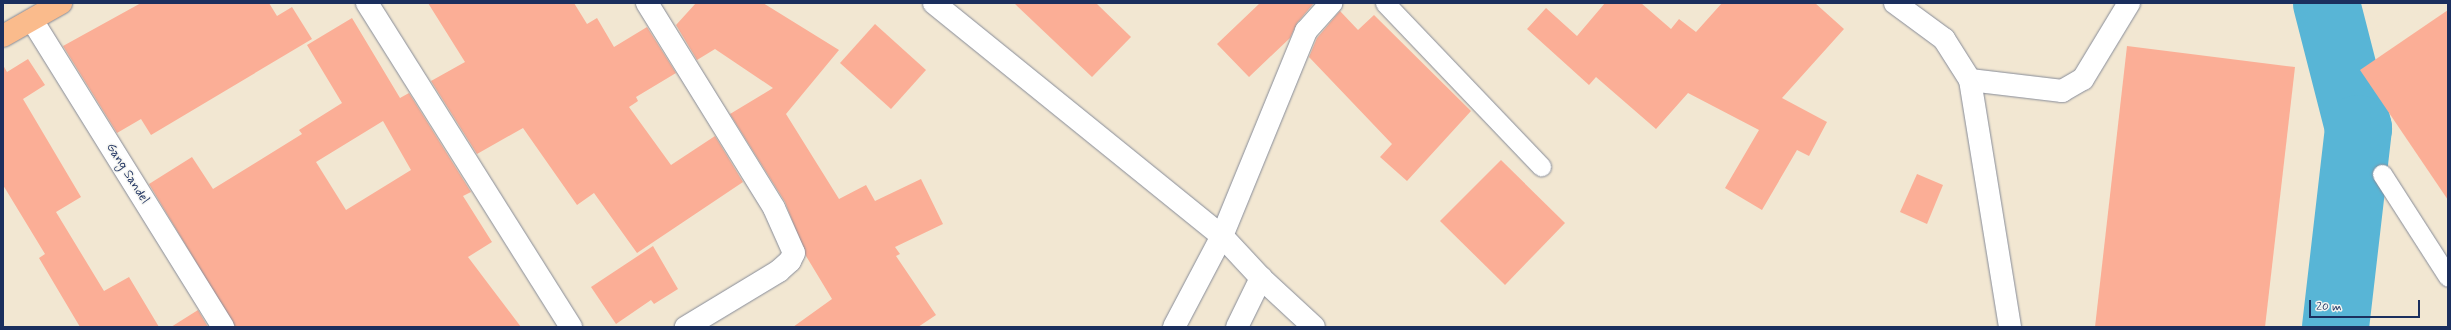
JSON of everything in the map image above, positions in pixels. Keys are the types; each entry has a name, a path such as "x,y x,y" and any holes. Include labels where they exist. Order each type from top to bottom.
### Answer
{"main road":[{"path":"3,36 61,3"}],"street":[{"path":"367,3 572,327"},
{"path":"647,3 774,208 794,253 790,262 779,271 686,327"},
{"path":"934,3 1222,236 1261,278 1314,327"},
{"path":"1174,327 1222,236 1306,31 1331,3"},
{"path":"1895,3 1944,39 1970,80 2010,327"},
{"path":"1970,80 2062,91 2083,79 2129,3"},
{"name":"Gang Sandel","path":"32,20 223,327"},
{"path":"1237,327 1261,278"}],"lane":[{"path":"1385,3 1541,166"},
{"path":"2382,174 2448,277"}],"building":[{"path":"141,3 269,3 277,16 292,7 312,39 151,135 141,119 117,133 63,46"},
{"path":"428,3 574,3 587,24 597,18 614,47 647,27 676,73 636,97 638,101 629,107 671,165 715,136 743,182 637,253 594,193 577,205 523,128 477,154 431,81 465,62"},
{"path":"696,3 763,3 839,50 786,114 839,199 866,185 875,201 921,179 943,224 895,247 900,254 896,256 936,315 918,327 793,327 832,299 806,256 785,202 730,114 773,88 715,49 697,60 676,25"},
{"path":"1014,3 1096,3 1131,37 1092,77"},
{"path":"1260,3 1314,3 1297,23 1290,38 1249,77 1217,44"},
{"path":"1605,3 1641,3 1671,29 1679,19 1696,32 1722,3 1815,3 1844,29 1782,98 1827,122 1809,156 1797,150 1762,210 1725,188 1759,130 1688,93 1656,129 1596,77 1589,85 1527,29 1546,8 1577,36"},
{"path":"2448,10 2448,200 2360,70"},
{"path":"1340,11 1358,30 1374,15 1471,111 1407,181 1380,157 1392,144 1309,57 1317,38"},
{"path":"352,18 400,98 409,93 471,192 463,196 492,242 468,257 521,327 235,327 149,184 192,157 213,189 302,134 299,130 342,103 307,45","holes":["383,121 411,170 346,210 316,162"]},
{"path":"875,24 926,70 891,109 840,63"},
{"path":"2127,46 2295,67 2265,327 2095,327"},
{"path":"28,59 45,85 23,99 81,197 56,212 104,291 129,277 159,327 80,327 39,258 45,254 3,185 3,65 7,72"},
{"path":"1501,160 1565,223 1505,285 1440,221"},
{"path":"1917,174 1943,185 1927,224 1900,212"},
{"path":"653,246 678,289 654,304 651,300 616,324 591,287"},
{"path":"198,310 208,327 171,327"}],"waterway":[{"path":"2326,3 2358,128 2335,327"}]}
